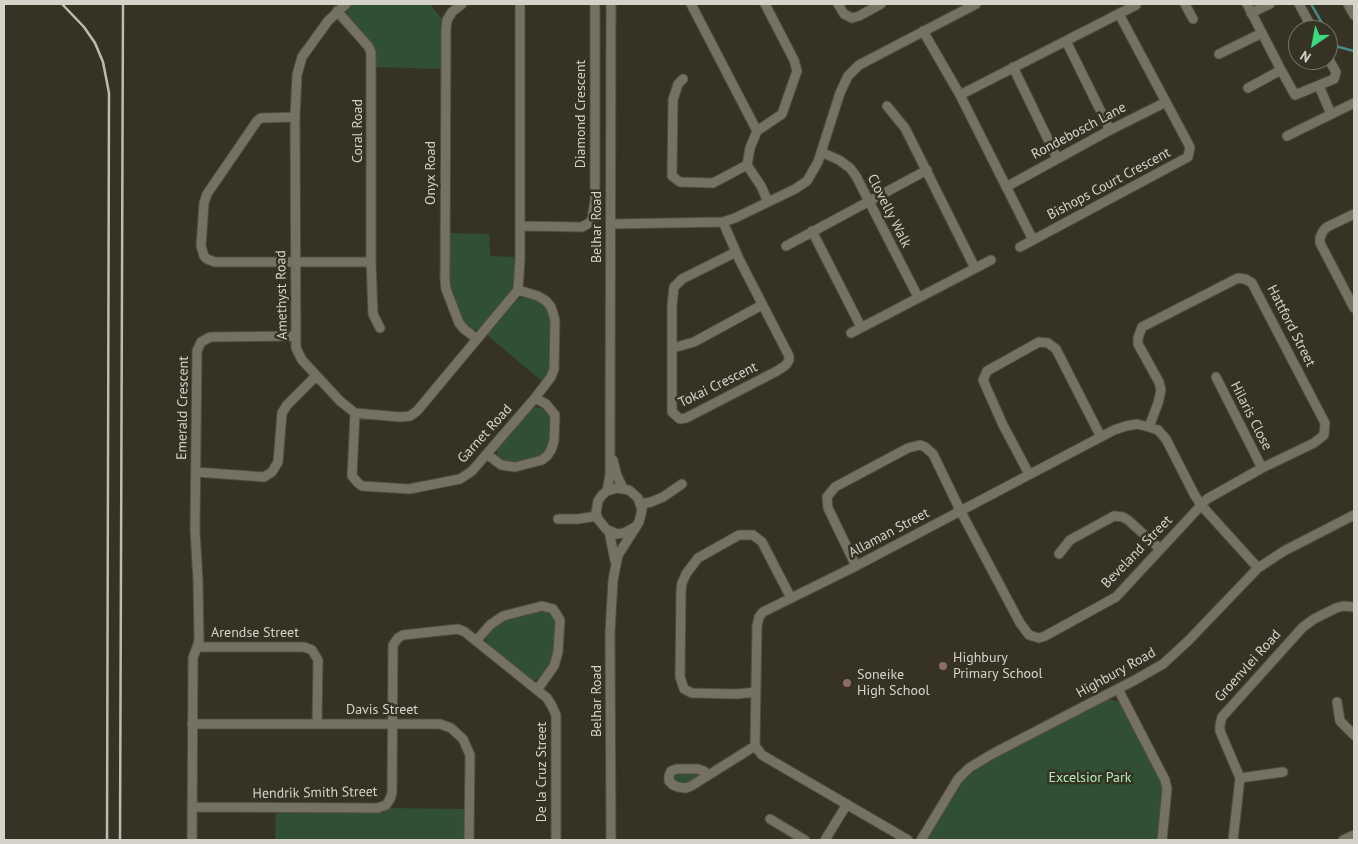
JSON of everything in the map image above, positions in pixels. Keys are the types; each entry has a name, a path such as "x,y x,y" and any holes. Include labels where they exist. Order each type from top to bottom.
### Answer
{"street":[{"name":"Amethyst Road","path":"346,4 337,11 324,27 299,64 297,75 295,117 296,336 299,355 316,376 355,413"},
{"name":"Onyx Road","path":"462,4 452,12 447,20 446,28 445,280 446,289 459,323 477,338"},
{"path":"355,413 400,417 410,416 417,411 518,290 520,259 520,4"},
{"name":"Diamond Crescent","path":"520,226 576,227 589,224 592,219 595,200 595,4"},
{"name":"Belhar Road","path":"607,491 610,474 611,4"},
{"path":"691,4 757,130"},
{"path":"765,4 794,60 796,71 782,114 757,130 750,148 747,164 761,186 768,202"},
{"path":"838,4 844,14 852,18 881,4"},
{"path":"611,224 723,222 796,189 807,181 818,162 840,93 848,76 859,64 923,31 959,8 976,4"},
{"path":"1185,4 1193,19"},
{"path":"1247,4 1295,95 1334,79 1336,76 1335,70"},
{"path":"1251,13 1270,4"},
{"path":"1300,4 1308,20"},
{"path":"1348,4 1354,15"},
{"path":"960,95 1136,5"},
{"name":"Coral Road","path":"337,11 368,46 371,52 371,262 373,314 380,328"},
{"name":"Bishops Court Crescent","path":"1020,247 1188,158 1190,147 1119,14"},
{"path":"923,31 960,95 1032,240"},
{"path":"1219,54 1262,33"},
{"path":"1066,41 1110,130"},
{"path":"1013,67 1057,158"},
{"path":"1248,88 1281,70"},
{"path":"683,79 678,84 673,100 672,176 680,182 713,183 747,164"},
{"path":"1318,86 1331,114"},
{"name":"Rondebosch Lane","path":"1006,187 1057,158 1166,102"},
{"path":"1287,136 1354,103"},
{"path":"887,106 905,128 975,268"},
{"path":"295,117 261,118 249,131 206,194 201,246 204,256 215,262 371,262"},
{"name":"Clovelly Walk","path":"821,152 839,160 850,168 856,176 918,297"},
{"path":"786,246 927,170"},
{"path":"1354,214 1327,227 1323,231 1320,243 1354,308"},
{"name":"Tokai Crescent","path":"723,222 762,305 789,356 786,365 760,381 683,420 672,412 672,305 675,284 682,278 736,252"},
{"path":"812,231 861,327"},
{"path":"851,333 990,260"},
{"name":"Hattford Street","path":"1149,427 1161,390 1159,382 1138,344 1142,327 1238,278 1252,282 1325,423 1324,435 1320,439 1207,498 1201,505"},
{"name":"Garnet Road","path":"355,413 352,476 362,486 409,489 460,479 472,471 488,455 535,398 551,377 554,369 554,313 546,301 538,296 518,290"},
{"path":"673,348 694,342 762,305"},
{"name":"Emerald Crescent","path":"296,336 210,337 202,342 197,350 196,472 264,477 272,472 278,462 282,413 287,405 316,376"},
{"path":"1029,474 984,380 987,371 1039,342 1048,343 1056,348 1101,437"},
{"name":"Hilaris Close","path":"1216,377 1262,468"},
{"path":"488,455 501,465 515,467 542,460 547,456 554,441 555,415 546,404 535,398"},
{"name":"Allaman Street","path":"755,746 757,626 763,612 856,566 1101,437 1126,426 1136,424 1149,427"},
{"path":"1149,427 1158,430 1166,439 1201,505 1258,568"},
{"path":"856,566 828,508 827,497 835,487 908,448 920,445 930,450 960,510"},
{"name":"Belhar Road","path":"610,450 616,474 623,488"},
{"path":"196,472 195,530 198,641 196,647"},
{"path":"641,504 664,497 682,484"},
{"path":"623,488 634,493 641,504 641,516 635,528 617,534 601,525 596,507 598,501 607,491 623,488"},
{"name":"Beveland Street","path":"960,510 1020,623 1029,635 1038,638 1116,597 1201,505"},
{"name":"Highbury Road","path":"921,840 958,779 969,768 1149,672 1172,656 1258,568 1284,551 1354,515"},
{"path":"558,519 578,519 597,516"},
{"path":"1059,554 1070,540 1114,516 1124,516 1160,549"},
{"name":"Belhar Road","path":"612,840 610,804 611,604 616,561 635,528"},
{"name":"Belhar Road","path":"609,531 616,561"},
{"path":"756,692 737,694 692,693 684,689 680,677 682,582 698,558 739,535 753,535 762,542 791,598"},
{"path":"476,641 490,624 503,616 542,606 553,609 560,620 558,652 554,666 537,690"},
{"name":"Groenvlei Road","path":"1233,840 1240,778 1220,731 1222,716 1303,627 1336,608 1343,606 1354,607"},
{"name":"De la Cruz Street","path":"392,724 393,648 395,642 403,635 450,628 461,630 547,698 556,715 556,840"},
{"name":"Arendse Street","path":"192,840 193,658 196,647 304,647 312,650 318,660 317,724"},
{"path":"1118,689 1165,780 1167,789 1162,840"},
{"path":"1337,702 1340,721 1354,736"},
{"name":"Davis Street","path":"192,724 440,724 456,731 464,739 470,755 469,840"},
{"name":"Hendrik Smith Street","path":"192,807 378,808 384,806 389,802 392,794 392,724"},
{"path":"706,776 755,746 762,755 908,840"},
{"path":"1240,778 1283,772"},
{"path":"825,840 847,804"},
{"path":"770,819 804,840"},
{"path":"1343,840 1354,835"}],"green space":[{"path":"351,4 430,4 442,19 441,69 375,67 375,53 348,16 347,11"},
{"path":"449,233 489,234 490,256 515,257 514,289 481,329 478,330 465,326 451,293 448,281"},
{"path":"522,297 545,304 551,311 551,369 543,382 487,335 516,301"},
{"path":"534,407 544,408 551,415 552,442 544,455 506,464 498,458 499,446 530,409"},
{"path":"543,610 550,611 556,620 555,649 550,665 541,678 535,680 531,679 491,647 487,643 486,638 496,625 506,619"},
{"name":"Excelsior Park","path":"1107,700 1119,702 1123,706 1161,781 1163,788 1158,840 927,840 962,783 971,774 986,763"},
{"path":"676,773 698,773 701,775 689,783 676,783 674,777"},
{"path":"388,808 465,809 465,840 275,840 276,811 381,812"}],"waterway":[{"path":"1311,4 1320,20"},
{"path":"1338,47 1354,51"}],"railway":[{"path":"62,4 84,27 95,43 103,62 109,93 107,840"},
{"path":"120,840 123,4"}],"place":[{"name":"Highbury Primary School","path":"943,666"},
{"name":"Soneike High School","path":"847,683"}]}
